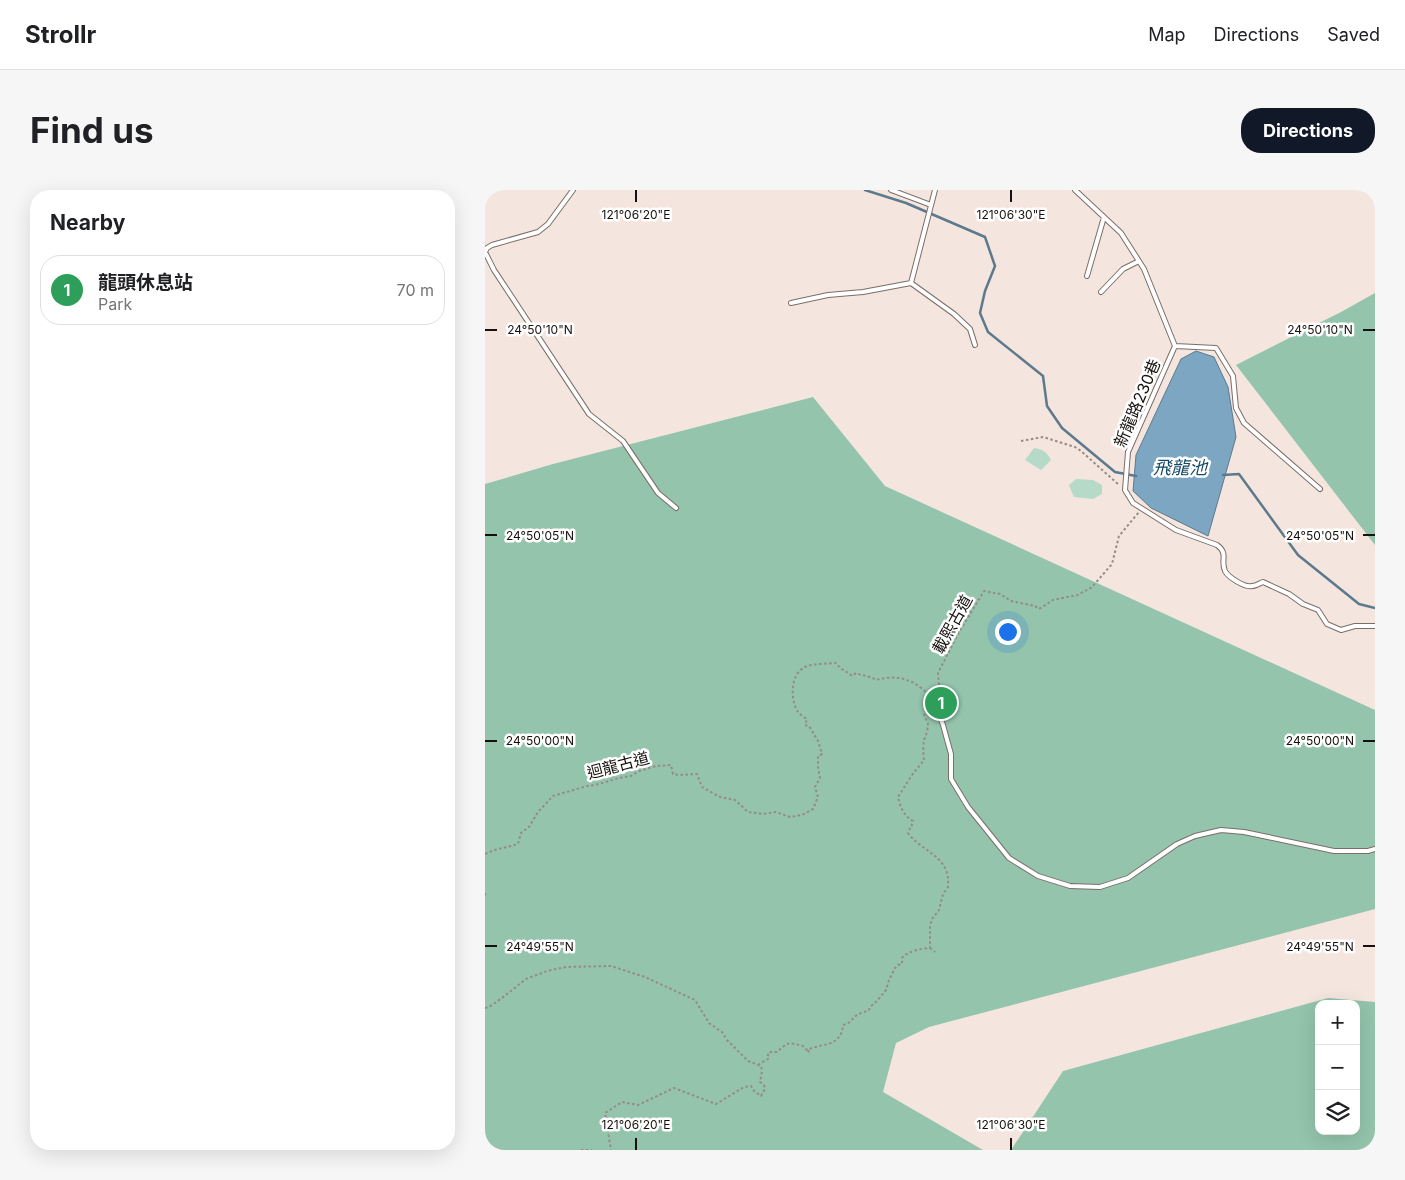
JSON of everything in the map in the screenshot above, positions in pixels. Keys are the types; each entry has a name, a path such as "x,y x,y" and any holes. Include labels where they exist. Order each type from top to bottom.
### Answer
{"lane":[{"path":"573,190 548,224 538,232 492,245 485,252 494,270 589,414 623,441 658,493 676,508"},
{"path":"891,190 931,207"},
{"path":"911,283 935,190"},
{"name":"新龍路230巷","path":"1075,190 1121,233 1139,261 1175,346 1128,452 1125,490"},
{"path":"1087,276 1104,216"},
{"path":"1101,292 1123,269 1139,261"},
{"path":"791,303 829,295 863,292 911,283 954,314 970,329 975,345"},
{"name":"新龍路230巷","path":"1175,346 1216,348 1233,376 1236,408 1244,423 1319,488"},
{"path":"1125,490 1133,503 1176,530 1222,549 1225,571 1232,578 1243,584 1251,587 1263,582 1289,594 1303,604 1317,610 1327,624 1341,630 1355,626 1375,626"},
{"path":"933,698 943,724 951,754 951,779 967,807 1009,858 1038,876 1070,886 1100,887 1128,878 1177,844 1195,836 1221,830 1244,832 1334,852 1375,849"}],"path":[{"path":"1021,441 1043,437 1075,447 1125,490"},
{"name":"載熙古道","path":"933,698 939,685 938,673 957,634 984,591 1000,594 1011,601 1035,606 1039,609 1053,600 1078,595 1092,587 1112,564 1119,536 1142,509"},
{"name":"迴龍古道","path":"485,854 496,849 505,849 518,844 521,833 529,827 538,812 553,796 631,776 639,771 656,766 671,765 673,774 697,774 703,787 720,798 735,800 748,812 763,814 776,812 790,817 802,815 813,810 818,797 815,787 821,778 818,756 822,754 819,741 809,726 805,725 807,720 799,714 793,698 797,673 805,666 836,663 839,668 845,670 851,676 856,673 876,680 886,677 904,679 921,686 933,698"},
{"path":"930,948 930,926 932,919 939,910 943,894 948,887 947,876 945,867 934,854 917,842 908,832 913,821 903,812 898,797 924,760 924,740 928,723 924,713 928,710 933,698"},
{"path":"485,893 485,898"},
{"path":"808,1050 833,1042 843,1031 843,1025 869,1010 886,990 895,968 902,964 901,958 904,955 925,948 930,948 935,952"},
{"path":"485,1008 502,998 526,979 547,971 565,967 611,966 645,977 695,1000 709,1023 722,1032 748,1061 761,1066 760,1082 764,1085 765,1089 761,1096 751,1086 744,1087 716,1104 674,1088 638,1105 622,1102 605,1113 611,1150"},
{"path":"758,1064 767,1061 769,1052 777,1052 788,1043 803,1046 810,1055"},
{"path":"581,1150 592,1150"}],"green space":[{"path":"1375,293 1375,545 1236,365"},
{"path":"813,397 885,486 1375,710 1375,909 929,1027 896,1043 883,1092 983,1150 485,1150 485,484 553,464"},
{"path":"1034,448 1044,451 1051,460 1041,470 1025,460"},
{"path":"1076,479 1093,480 1102,485 1102,494 1093,499 1074,497 1069,485"},
{"path":"1328,998 1352,1000 1321,1000"},
{"path":"1360,1001 1375,1002 1375,1150 1011,1150 1063,1071 1315,1002 1315,1135 1360,1135"}],"water":[{"name":"飛龍池","path":"1196,351 1214,357 1228,387 1236,437 1208,536 1151,508 1133,491 1136,455 1181,359"}],"waterway":[{"path":"865,190 906,203 985,237 995,266 985,291 980,313 988,332 1043,376 1047,406 1062,428 1115,472 1136,476"},
{"path":"1223,475 1239,474 1298,555 1359,604 1375,608"}],"place":[{"name":"龍頭休息站","path":"941,703"}]}
